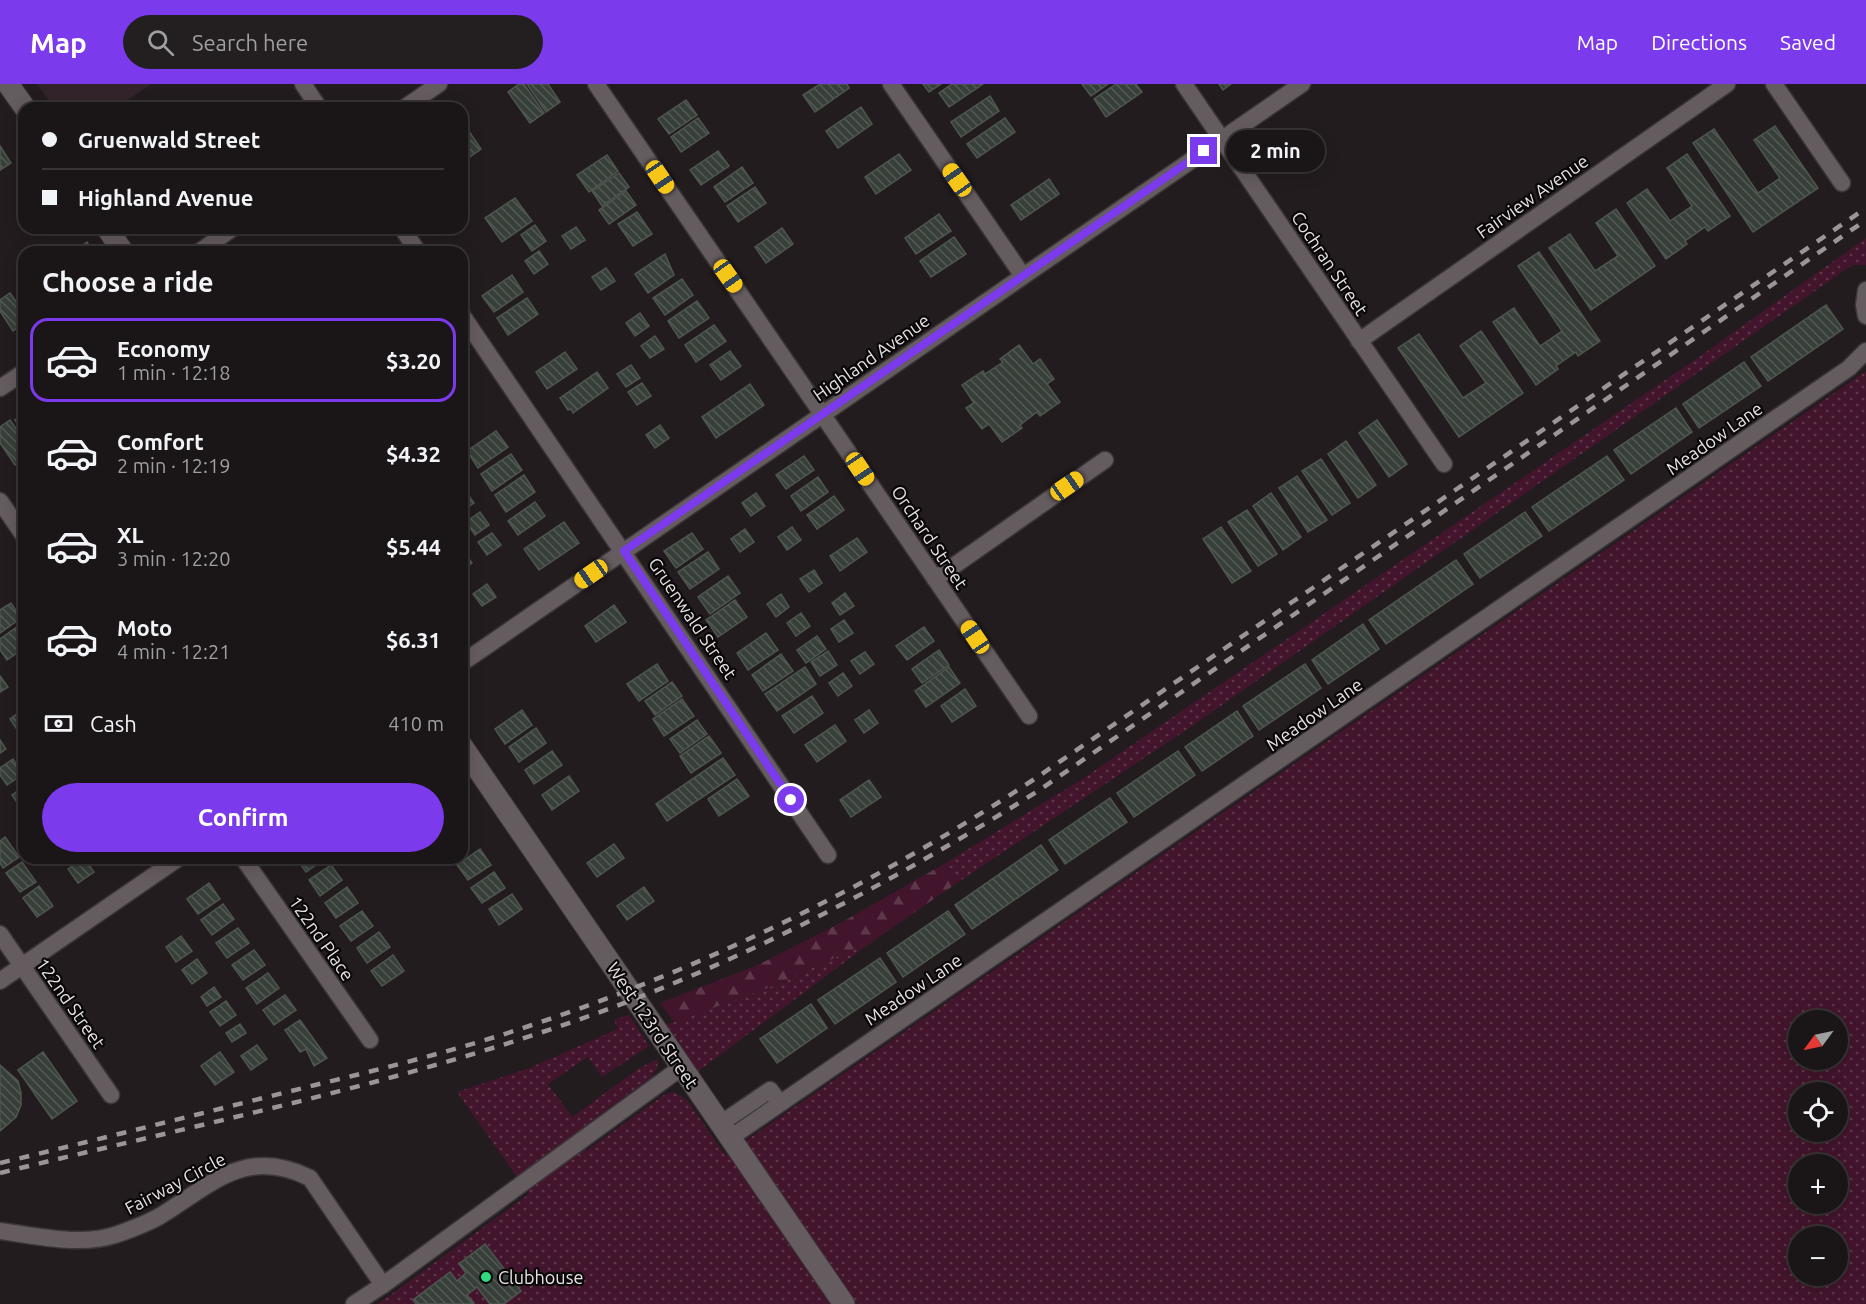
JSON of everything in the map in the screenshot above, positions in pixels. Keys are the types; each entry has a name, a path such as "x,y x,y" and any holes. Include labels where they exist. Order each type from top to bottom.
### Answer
{"street":[{"path":"0,90 9,84 21,102"},
{"path":"303,84 315,102"},
{"path":"413,102 439,84"},
{"name":"Orchard Street","path":"596,84 1029,716"},
{"path":"891,84 1023,276"},
{"name":"Cochran Street","path":"1184,84 1444,464"},
{"name":"Highland Avenue","path":"468,659 1302,84"},
{"name":"Fairview Avenue","path":"1359,341 1727,84"},
{"path":"1774,84 1842,183"},
{"path":"208,246 224,234"},
{"path":"1865,292 1866,316"},
{"name":"Gruenwald Street","path":"468,324 828,855"},
{"name":"Meadow Lane","path":"725,1131 1849,368 1866,351"},
{"path":"0,388 18,376"},
{"path":"935,579 1105,460"},
{"path":"0,501 18,527"},
{"name":"West 123rd Street","path":"468,755 844,1304"},
{"path":"0,981 170,864"},
{"name":"122nd Place","path":"247,864 370,1040"},
{"name":"122nd Street","path":"0,934 111,1095"},
{"path":"354,1304 682,1067"},
{"name":"Fairway Circle","path":"0,1231 71,1240 116,1235 159,1217 224,1174 267,1165 292,1169 309,1178 383,1285"}],"shaded area":[{"path":"37,84 151,84 125,102 50,102"}],"green space":[{"path":"1866,238 1866,265 1852,265 1189,728 957,883 944,864 1081,780 1699,357"},
{"path":"1866,371 1866,1304 378,1304 529,1194 457,1092 527,1069 618,1029 614,1020 629,1015 649,1046 602,1077 588,1057 548,1084 572,1117 641,1067 658,1059 657,1069 650,1078 574,1134 586,1151 664,1095 674,1092 687,1100 725,1155"},
{"path":"944,864 957,883 876,939 770,987 674,1022 660,1003 758,965 844,921"},
{"path":"876,939 697,1072 665,1025 770,987"}],"building":[{"path":"519,84 524,84 544,113 530,123 508,92"},
{"path":"527,84 548,84 560,102 546,112"},
{"path":"820,84 847,84 849,88 815,112 803,95"},
{"path":"923,84 941,84 929,92"},
{"path":"952,84 983,84 949,107 939,93"},
{"path":"1082,84 1108,84 1091,96"},
{"path":"1116,84 1136,84 1142,92 1106,117 1094,99"},
{"path":"1219,84 1231,84 1223,90"},
{"path":"990,96 999,111 961,137 951,122"},
{"path":"686,100 697,115 669,134 658,119"},
{"path":"861,107 872,124 838,148 826,131"},
{"path":"698,118 709,133 681,152 671,137"},
{"path":"1005,118 1015,132 977,158 967,144"},
{"path":"1775,126 1818,188 1753,232 1693,143 1714,129 1758,193 1780,178 1754,140"},
{"path":"468,130 481,149 468,158"},
{"path":"0,146 11,163 0,170"},
{"path":"718,151 729,166 701,185 690,170"},
{"path":"899,154 911,170 876,194 865,177"},
{"path":"1687,154 1730,216 1708,231 1705,227 1685,241 1687,244 1666,259 1627,203 1647,189 1670,221 1692,206 1667,168"},
{"path":"607,155 618,171 589,192 577,175"},
{"path":"742,167 753,183 725,202 714,187"},
{"path":"619,173 629,187 602,206 592,191"},
{"path":"1049,179 1059,194 1021,220 1011,205"},
{"path":"755,187 766,203 738,222 727,206"},
{"path":"626,191 636,205 609,224 599,210"},
{"path":"515,198 532,221 502,242 485,218"},
{"path":"1616,209 1655,266 1591,310 1549,248 1570,234 1595,271 1618,256 1596,223"},
{"path":"637,212 652,234 633,246 618,224"},
{"path":"939,214 951,231 916,254 905,238"},
{"path":"535,225 546,241 532,251 521,235"},
{"path":"576,227 585,240 571,249 562,236"},
{"path":"782,228 793,244 766,263 755,247"},
{"path":"954,237 966,254 931,277 920,261"},
{"path":"539,251 548,264 534,274 525,261"},
{"path":"1539,252 1600,341 1578,356 1576,352 1556,366 1558,369 1536,385 1493,322 1514,308 1540,346 1562,331 1518,266"},
{"path":"665,254 674,275 648,293 635,274"},
{"path":"606,268 615,281 601,290 592,277"},
{"path":"512,275 523,292 494,312 482,296"},
{"path":"682,279 693,295 665,315 653,298"},
{"path":"10,293 18,304 18,327 13,331 0,311 0,300"},
{"path":"527,298 538,314 508,335 497,318"},
{"path":"697,301 709,318 679,338 668,321"},
{"path":"1826,305 1843,329 1768,381 1751,357"},
{"path":"640,313 649,326 635,336 626,323"},
{"path":"714,325 726,341 696,362 685,345"},
{"path":"1481,331 1523,393 1459,437 1398,348 1419,334 1463,398 1486,383 1460,346"},
{"path":"655,336 664,349 650,358 641,346"},
{"path":"1019,345 1033,364 1040,359 1054,379 1047,384 1060,402 1040,416 1037,412 1020,425 1022,428 1002,442 989,424 982,429 966,408 974,403 962,385 983,371 985,374 1003,362 1000,359"},
{"path":"730,351 741,366 721,380 710,365"},
{"path":"565,352 577,369 547,389 536,372"},
{"path":"1744,362 1761,386 1699,428 1683,404"},
{"path":"631,365 640,378 626,387 617,374"},
{"path":"597,372 608,388 573,413 571,409 568,410 560,398"},
{"path":"642,383 651,396 637,405 628,392"},
{"path":"750,384 764,405 716,438 702,417"},
{"path":"1676,408 1692,432 1631,474 1614,450"},
{"path":"10,420 18,431 18,463 15,465 0,443 0,427"},
{"path":"1377,420 1407,464 1389,477 1359,433"},
{"path":"660,425 669,438 655,448 646,435"},
{"path":"496,431 508,447 478,468 468,450"},
{"path":"1346,441 1376,485 1358,498 1328,454"},
{"path":"511,454 522,470 492,491 481,474"},
{"path":"804,456 814,470 786,489 776,475"},
{"path":"1607,456 1624,480 1549,531 1532,507"},
{"path":"1321,459 1350,503 1332,515 1302,471"},
{"path":"524,475 535,492 506,512 495,495"},
{"path":"1297,476 1327,520 1308,532 1279,488"},
{"path":"818,477 828,492 801,511 791,496"},
{"path":"756,493 765,506 751,516 742,503"},
{"path":"1271,493 1301,537 1283,550 1253,506"},
{"path":"468,494 474,503 468,507"},
{"path":"834,496 844,510 817,529 807,515"},
{"path":"535,502 545,516 518,535 508,521"},
{"path":"1247,510 1277,554 1258,566 1228,522"},
{"path":"480,512 489,525 475,535 468,525 468,521"},
{"path":"1525,512 1542,536 1480,578 1464,554"},
{"path":"564,522 579,543 539,570 524,549"},
{"path":"792,527 801,540 787,550 778,537"},
{"path":"1221,527 1251,571 1232,583 1203,539"},
{"path":"745,529 754,542 740,552 731,539"},
{"path":"492,533 501,545 487,555 478,542"},
{"path":"692,533 703,549 676,568 664,551"},
{"path":"857,538 867,552 840,571 830,556"},
{"path":"708,552 719,569 690,589 678,572"},
{"path":"1456,560 1473,584 1386,644 1369,620"},
{"path":"814,570 822,583 809,592 800,579"},
{"path":"728,576 740,593 710,614 698,597"},
{"path":"487,584 496,597 482,606 473,594"},
{"path":"845,593 854,606 840,615 832,603"},
{"path":"781,594 789,607 776,617 767,604"},
{"path":"735,600 747,617 718,637 706,620"},
{"path":"11,603 18,614 18,620 0,633 0,610"},
{"path":"614,605 626,622 596,642 585,626"},
{"path":"801,613 810,626 796,636 787,623"},
{"path":"844,620 853,633 839,642 831,629"},
{"path":"1363,624 1379,649 1328,684 1312,660"},
{"path":"18,626 18,652 7,660 0,650 0,639"},
{"path":"924,627 934,641 907,660 896,646"},
{"path":"766,633 778,650 748,670 737,653"},
{"path":"817,636 826,649 806,663 797,650"},
{"path":"939,650 949,665 922,683 912,669"},
{"path":"828,651 837,665 820,676 811,662"},
{"path":"865,652 874,664 860,674 851,661"},
{"path":"781,654 793,671 763,691 752,675"},
{"path":"657,664 668,681 639,701 627,684"},
{"path":"1305,664 1321,688 1259,730 1243,706"},
{"path":"805,667 816,684 777,711 765,694"},
{"path":"949,667 960,683 926,707 915,691"},
{"path":"843,673 852,686 838,696 829,683"},
{"path":"0,676 8,687 0,692"},
{"path":"672,682 682,696 655,715 645,701"},
{"path":"965,689 976,706 952,722 941,706"},
{"path":"812,696 823,713 794,733 782,716"},
{"path":"682,699 694,716 664,736 653,719"},
{"path":"522,710 532,725 505,744 495,729"},
{"path":"869,710 878,723 864,733 855,720"},
{"path":"1237,711 1253,736 1202,771 1185,747"},
{"path":"18,713 18,731 10,719"},
{"path":"697,720 707,734 680,753 670,739"},
{"path":"835,725 846,741 817,762 805,745"},
{"path":"536,728 546,743 519,762 509,747"},
{"path":"709,736 721,753 691,773 680,756"},
{"path":"0,740 6,749 0,753"},
{"path":"552,751 562,765 534,784 525,770"},
{"path":"1178,751 1195,775 1134,817 1117,793"},
{"path":"723,758 735,775 667,821 656,804"},
{"path":"13,759 18,766 18,777 7,785 0,775 0,768"},
{"path":"569,776 579,791 552,810 542,795"},
{"path":"737,779 749,796 719,816 708,799"},
{"path":"869,780 881,797 851,817 840,800"},
{"path":"18,791 18,804 12,795"},
{"path":"1110,798 1127,822 1065,864 1049,840"},
{"path":"5,837 18,856 3,868 0,863 0,841"},
{"path":"614,844 624,858 597,877 587,863"},
{"path":"1041,845 1058,870 972,929 955,905"},
{"path":"480,849 491,865 468,880 457,865 468,864 468,857"},
{"path":"19,864 23,864 36,882 20,892 6,873"},
{"path":"75,864 88,864 94,872 78,883 68,869"},
{"path":"300,864 317,864 306,872"},
{"path":"331,865 342,880 320,896 309,880"},
{"path":"494,872 505,888 482,903 471,888"},
{"path":"209,883 220,899 198,914 187,899"},
{"path":"39,886 53,906 37,917 23,898"},
{"path":"347,887 358,903 336,918 325,903"},
{"path":"644,887 654,901 627,920 617,906"},
{"path":"512,894 522,909 499,925 489,909"},
{"path":"223,904 234,919 212,935 201,920"},
{"path":"362,911 373,926 351,941 340,926"},
{"path":"948,911 965,934 903,977 887,953"},
{"path":"238,928 249,943 227,958 216,943"},
{"path":"379,932 390,947 367,963 357,948"},
{"path":"181,936 192,951 176,962 166,947"},
{"path":"254,950 265,965 243,980 232,965"},
{"path":"393,955 404,971 382,986 371,971"},
{"path":"880,958 896,982 835,1024 818,1000"},
{"path":"197,959 207,973 192,984 182,970"},
{"path":"268,973 279,988 257,1004 246,988"},
{"path":"214,987 221,997 207,1006 201,997"},
{"path":"285,995 296,1010 274,1025 263,1010"},
{"path":"226,1001 236,1015 220,1026 210,1012"},
{"path":"811,1004 827,1028 777,1063 760,1039"},
{"path":"300,1020 327,1058 314,1066 306,1049 300,1052 285,1030"},
{"path":"240,1024 246,1033 232,1042 226,1033"},
{"path":"257,1045 267,1059 251,1070 241,1056"},
{"path":"43,1052 77,1101 52,1119 18,1070"},
{"path":"220,1052 234,1072 215,1085 201,1066"},
{"path":"0,1065 18,1081 21,1105 16,1117 0,1131"},
{"name":"Clubhouse","path":"485,1244 521,1291 504,1304 490,1304 477,1287 467,1295 474,1303 472,1304 416,1304 413,1300 450,1272 457,1281 466,1273 459,1264"}],"railway":[{"path":"0,1163 378,1069 499,1036 595,1003 661,977 789,920 913,854 1033,780 1866,208"},
{"path":"0,1173 371,1083 517,1040 648,994 820,916 930,856 1038,791 1866,220"}],"place":[{"name":"Clubhouse","path":"486,1277"}],"route":[{"path":"791,800 624,551 1204,151"}]}
